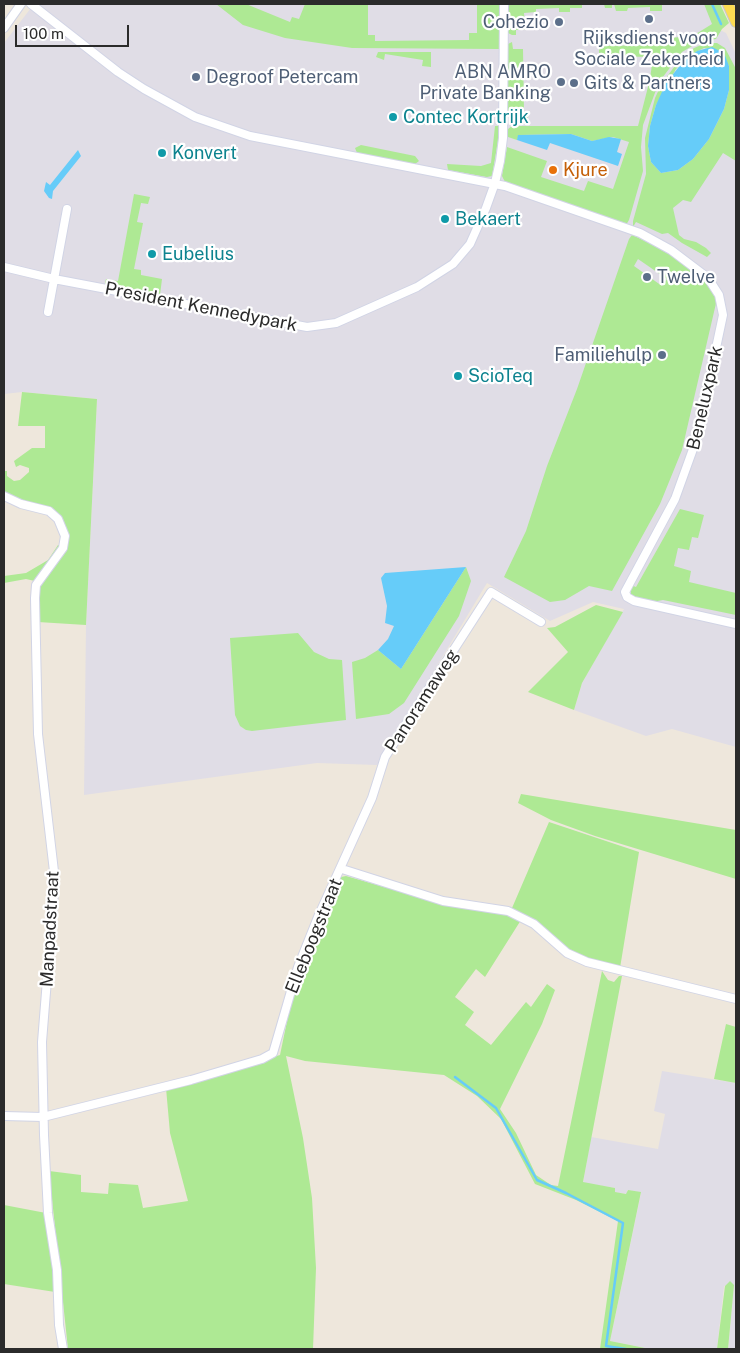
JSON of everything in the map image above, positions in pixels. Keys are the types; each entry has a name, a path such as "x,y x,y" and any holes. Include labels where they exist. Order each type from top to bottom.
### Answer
{"main road":[{"path":"728,4 736,22"}],"street":[{"path":"4,28 21,4"},
{"path":"31,4 144,90 195,117 250,136 495,183"},
{"name":"President Kennedypark","path":"4,267 54,279 307,327 336,323 417,287 453,264 470,244 495,183 503,138 504,4"},
{"name":"Beneluxpark","path":"495,183 650,238 681,257 708,278 716,288 723,308 723,322 693,452 675,499 625,592 627,597 634,602 736,624"},
{"path":"48,312 67,209"},
{"name":"Manpadstraat","path":"4,496 21,504 49,511 58,519 65,536 63,548 36,585 34,598 38,734 55,880 42,1042 43,1117 48,1213 57,1270 59,1325 63,1349"},
{"name":"Panoramaweg","path":"342,869 372,798 385,757 491,592 542,622"},
{"name":"Elleboogstraat","path":"4,1116 43,1117 191,1080 262,1060 274,1053 298,966 325,901 342,869 444,901 508,910 534,924 567,953 587,962 736,999"}],"shaded area":[{"path":"34,4 710,4 720,30 726,33 736,54 736,747 672,729 646,736 574,710 582,683 624,609 593,602 550,621 487,583 377,765 317,763 84,795 86,625 97,399 22,392 4,394 4,43"},
{"path":"662,1071 736,1083 736,1349 728,1349 734,1285 724,1286 717,1349 650,1349 610,1341 641,1193 627,1190 627,1194 614,1192 615,1188 583,1183 591,1137 658,1149 665,1114 654,1111"}],"green space":[{"path":"216,4 246,4 290,22 292,17 299,19 305,4 368,4 368,35 375,35 375,41 469,40 469,33 477,33 477,4 499,4 499,49 352,48 285,38 243,25"},
{"path":"508,4 604,4 582,5 582,8 570,8 570,12 559,12 559,8 536,9 536,12 524,13 525,26 533,26 533,29 516,30 516,35 512,35 508,33"},
{"path":"604,4 612,4 612,8 605,8"},
{"path":"614,4 662,4 662,11 650,11 650,7 628,8 627,11 616,11"},
{"path":"704,4 720,4 729,23 722,29 716,39 699,42 682,52 659,82 643,125 641,147 643,171 626,225 505,182 502,176 507,147 547,161 541,177 584,191 588,181 613,189 629,142 613,137 592,141 571,134 519,135 517,140 508,137 508,129 512,126 638,126 650,79 653,57 599,56 599,46 655,45 656,40 679,37 683,42 712,24"},
{"path":"512,42 513,49 523,49 524,112 528,118 508,115 508,44"},
{"path":"706,43 717,43 725,48 736,69 736,161 723,153 691,202 683,200 673,208 679,235 706,248 711,253 707,257 668,233 662,234 636,222 633,227 646,174 645,138 655,98 662,83 681,58 694,48","holes":["704,48 721,51 729,66 729,90 724,109 709,139 693,159 678,170 661,173 651,162 648,146 650,126 656,105 676,69 690,55"]},
{"path":"378,52 431,52 431,67 422,66 423,60 385,54 384,60 376,57"},
{"path":"495,126 499,126 499,135 492,176 487,177 448,170 447,164 481,166 491,163"},
{"path":"361,145 415,156 419,161 415,164 357,153 355,148"},
{"path":"134,194 150,197 148,204 141,203 137,222 143,223 134,269 141,270 141,275 162,279 160,295 105,284 106,279 118,281"},
{"path":"632,235 661,248 706,282 717,299 682,450 660,504 612,591 589,586 565,600 550,602 504,577 526,531 547,466 577,389","holes":["638,259 667,279 662,286 634,266"]},
{"path":"22,392 97,399 86,625 38,622 39,585 66,548 58,515 4,493 4,471 7,471 7,476 14,481 20,480 29,472 29,468 20,465 16,467 14,461 32,448 45,448 45,426 18,426"},
{"path":"680,509 704,515 698,538 692,537 689,550 678,548 674,566 691,571 689,582 736,593 736,615 663,600 652,602 636,598 631,594 631,585 636,587"},
{"path":"58,545 60,546 55,556 35,581 26,579 4,583 4,576 26,573 48,560"},
{"path":"466,567 471,581 459,616 404,703 389,714 356,719 352,662 365,658 378,650 401,669"},
{"path":"596,605 623,612 582,683 574,710 528,692 568,652 547,628 555,627"},
{"path":"298,633 314,652 329,659 342,660 346,720 252,731 246,730 240,726 235,715 230,638"},
{"path":"521,794 736,830 736,879 595,836 551,820 518,803"},
{"path":"549,822 639,852 620,968 589,960 569,950 539,925 512,908"},
{"path":"346,876 444,904 511,915 521,920 485,977 476,969 455,997 474,1012 465,1025 491,1045 526,1002 531,1007 547,984 555,990 542,1024 500,1109 516,1133 536,1175 551,1185 558,1186 602,971 608,980 614,982 619,976 622,976 583,1182 615,1188 615,1192 626,1194 628,1190 641,1192 610,1341 650,1349 600,1349 618,1221 576,1200 535,1184 501,1119 477,1096 444,1075 305,1061 286,1056 303,1138 312,1198 316,1268 313,1349 68,1349 49,1171 81,1175 81,1192 108,1194 109,1183 138,1185 143,1208 188,1201 170,1133 166,1088 280,1055 291,1002 301,970 337,884 341,877"},
{"path":"726,1024 736,1027 736,1083 714,1079"},
{"path":"4,1205 46,1213 55,1292 4,1284"},
{"path":"730,1281 734,1285 728,1349 717,1349 725,1286"}],"water":[{"path":"712,47 724,53 729,66 729,90 724,109 709,139 693,159 678,170 661,173 651,162 648,146 650,126 656,105 666,83 682,63 697,51"},
{"path":"571,134 592,141 609,137 621,139 617,152 622,154 618,166 550,143 547,150 517,140 518,135"},
{"path":"78,150 81,156 53,191 52,199 49,198 44,191 46,182 50,185"},
{"path":"466,567 401,669 378,650 388,639 394,626 385,623 387,606 381,578 385,573"}],"waterway":[{"path":"712,4 721,24"},
{"path":"455,1077 496,1108 537,1180 623,1223 606,1346 626,1349"}],"place":[{"name":"Rijksdienst voor Sociale Zekerheid","path":"649,19"},
{"name":"Cohezio","path":"559,22"},
{"name":"Degroof Petercam","path":"196,77"},
{"name":"ABN AMRO Private Banking","path":"561,82"},
{"name":"Gits & Partners","path":"574,83"},
{"name":"Contec Kortrijk","path":"393,117"},
{"name":"Konvert","path":"162,153"},
{"name":"Kjure","path":"553,170"},
{"name":"Bekaert","path":"445,219"},
{"name":"Eubelius","path":"152,254"},
{"name":"Twelve","path":"647,277"},
{"name":"Familiehulp","path":"662,355"},
{"name":"ScioTeq","path":"458,376"}]}
